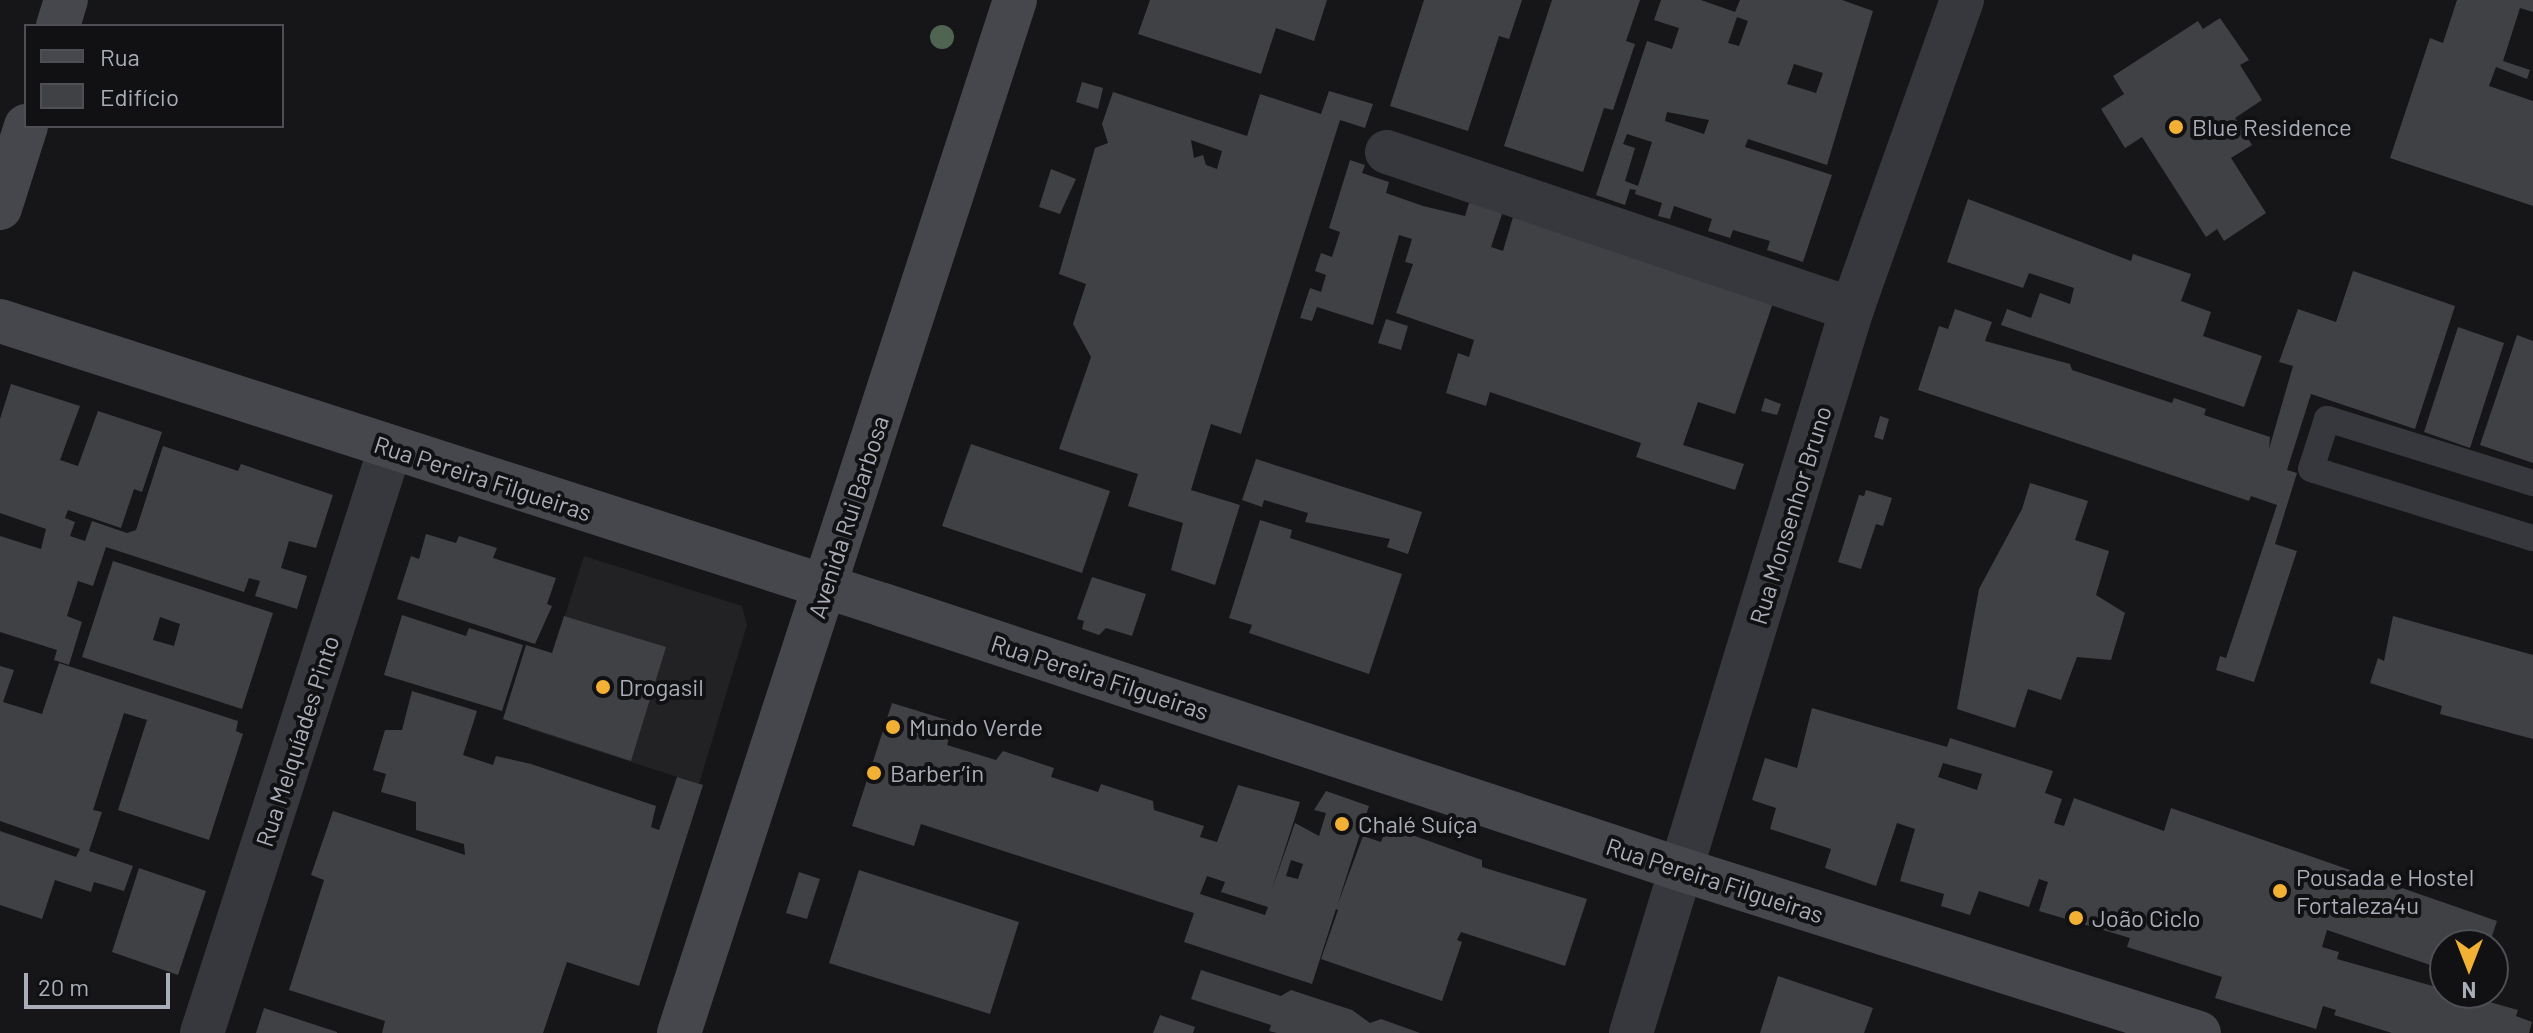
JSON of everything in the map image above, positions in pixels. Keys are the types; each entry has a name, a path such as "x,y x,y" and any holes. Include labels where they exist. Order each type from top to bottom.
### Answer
{"street":[{"path":"59,24 66,0"},
{"name":"Avenida Rui Barbosa","path":"679,1033 1015,0"},
{"name":"Rua Monsenhor Bruno","path":"1631,1033 1852,309 1962,0"},
{"path":"0,208 25,128"},
{"path":"1387,152 1852,309"},
{"name":"Rua Pereira Filgueiras","path":"0,321 390,449 825,586 1683,870 2199,1033"},
{"name":"Rua Melquíades Pinto","path":"202,1033 390,449"}],"lane":[{"path":"2533,483 2327,419 2311,469 2533,538"}],"shaded area":[{"path":"584,556 742,606 747,625 699,784 529,729"}],"building":[{"path":"1150,0 1327,0 1314,41 1276,28 1261,74 1138,34"},
{"path":"1424,0 1522,0 1509,39 1499,36 1468,131 1390,106"},
{"path":"1552,0 1640,0 1626,41 1635,44 1613,110 1604,108 1583,172 1504,146"},
{"path":"1661,0 1701,0 1735,12 1740,0 1842,0 1873,11 1827,165 1748,139 1745,147 1832,175 1803,262 1767,250 1770,241 1733,230 1730,238 1708,231 1712,219 1674,206 1670,219 1658,216 1662,203 1635,194 1636,190 1630,189 1625,205 1596,195 1647,41 1672,49 1679,28 1654,20","holes":["1737,17 1748,21 1739,46 1728,43","1794,64 1823,73 1816,93 1787,84","1667,112 1709,120 1704,134 1665,121","1627,134 1652,142 1638,186 1625,181 1635,148 1623,144"]},
{"path":"2457,0 2533,0 2533,12 2520,8 2503,61 2530,70 2527,79 2496,67 2489,86 2533,101 2533,206 2390,158 2430,38 2443,43"},
{"name":"Blue Residence","path":"2220,18 2249,60 2240,65 2262,100 2235,118 2252,145 2231,158 2266,213 2224,241 2217,229 2206,237 2142,137 2125,148 2101,109 2124,94 2113,76 2198,21 2203,29"},
{"path":"1082,82 1103,88 1098,109 1076,102"},
{"path":"1329,91 1373,104 1365,128 1340,120 1241,434 1211,424 1191,490 1240,505 1215,585 1171,570 1183,523 1128,506 1138,474 1059,449 1091,357 1073,324 1086,284 1059,274 1095,148 1108,143 1102,124 1113,92 1247,136 1260,94 1321,114","holes":["1191,140 1222,151 1217,169 1206,165 1203,155 1194,158"]},
{"path":"1350,160 1365,165 1362,173 1389,182 1386,193 1423,206 1465,216 1470,200 1503,211 1491,247 1503,251 1513,217 1773,303 1735,414 1698,402 1683,445 1744,464 1735,490 1636,457 1641,443 1490,392 1486,406 1446,393 1458,353 1469,357 1474,340 1396,313 1413,264 1405,262 1412,239 1399,235 1373,325 1317,307 1312,321 1300,318 1310,288 1321,292 1326,275 1315,271 1321,253 1332,257 1340,232 1329,228"},
{"path":"1051,169 1076,179 1060,214 1039,207"},
{"path":"1968,199 2131,261 2133,254 2191,274 2181,301 2211,312 2203,336 2262,356 2244,407 2001,325 2007,309 2031,318 2040,293 2070,304 2074,288 2029,273 2023,288 1947,262"},
{"path":"2353,271 2455,306 2415,429 2311,394 2287,470 2297,473 2275,544 2297,551 2254,682 2216,670 2220,656 2226,658 2277,505 2251,496 2249,501 1918,390 1939,326 1948,329 1955,309 1992,322 1985,341 2070,364 2072,370 2172,403 2174,398 2206,409 2204,415 2270,437 2269,449 2293,366 2279,362 2298,309 2336,322"},
{"path":"1386,319 1408,326 1401,350 1378,343"},
{"path":"2458,327 2504,343 2470,448 2424,432"},
{"path":"2517,335 2533,341 2533,463 2480,445"},
{"path":"11,384 80,406 60,460 78,466 98,411 162,432 142,492 134,489 121,528 68,510 65,518 75,522 70,536 85,541 92,521 127,533 136,530 163,446 238,471 241,464 333,495 316,548 289,541 281,568 307,576 297,609 255,596 260,581 249,578 244,592 106,547 93,586 78,581 67,616 82,622 69,665 54,660 57,650 0,632 0,536 41,549 46,529 0,513 0,419"},
{"path":"1765,398 1781,404 1777,415 1761,411"},
{"path":"1880,416 1889,419 1883,440 1874,437"},
{"path":"971,444 1110,491 1082,573 942,526"},
{"path":"1256,459 1422,512 1408,554 1387,547 1390,539 1305,522 1308,513 1264,500 1262,507 1242,500"},
{"path":"2030,483 2088,501 2075,540 2109,551 2096,595 2125,613 2111,660 2077,657 2061,700 2028,689 2015,728 1957,709 1979,589 2022,509"},
{"path":"1866,490 1892,498 1883,526 1876,524 1861,569 1838,562 1859,495 1864,496"},
{"path":"1260,520 1292,530 1290,538 1402,574 1369,674 1249,633 1252,625 1229,618"},
{"path":"426,534 456,543 459,536 497,548 493,558 556,578 547,604 552,606 535,644 397,599 411,556 419,559"},
{"path":"113,561 273,613 242,709 82,657","holes":["160,617 180,624 174,646 153,640"]},
{"path":"1092,577 1146,594 1132,636 1106,628 1099,635 1082,629 1084,621 1077,619"},
{"path":"402,615 466,636 469,628 523,645 502,711 384,675"},
{"path":"564,616 666,647 631,761 503,719 526,645 552,653"},
{"path":"2393,616 2533,655 2533,739 2440,714 2442,706 2370,683 2378,658 2384,661"},
{"path":"59,663 238,721 236,731 243,734 209,840 118,810 147,720 124,713 93,810 102,812 89,851 133,866 124,891 94,882 91,892 55,880 42,919 0,905 0,831 76,857 80,849 0,821 0,666 14,670 3,702 42,714"},
{"path":"412,691 477,711 463,755 493,765 496,756 531,764 656,806 651,827 659,830 677,777 703,785 639,986 567,962 543,1033 382,1033 385,1021 289,990 324,880 311,875 333,811 465,855 464,844 416,830 416,802 381,792 386,774 373,770 385,730 402,730"},
{"path":"892,703 954,722 947,745 996,760 1003,751 1054,768 1051,777 1098,792 1101,784 1153,801 1154,810 1204,826 1200,837 1217,842 1238,785 1300,802 1271,892 1295,823 1319,836 1326,813 1314,810 1326,791 1369,806 1337,906 1363,836 1381,842 1386,828 1482,860 1482,867 1587,899 1565,966 1461,932 1457,940 1462,942 1442,1001 1321,959 1336,909 1312,984 1184,942 1194,913 921,824 914,846 852,826","holes":["1291,860 1303,864 1298,879 1286,876","1207,876 1225,882 1221,892 1268,907 1265,915 1200,894"]},
{"path":"1812,708 1947,747 1950,738 2053,771 2045,793 2062,799 2054,823 2064,826 2074,798 2164,831 2171,808 2497,921 2494,929 2429,929 2429,965 2327,930 2322,947 2339,952 2337,959 2429,985 2429,1009 2509,1007 2518,1010 2516,1016 2532,1022 2529,1033 2392,1033 2334,1015 2336,1010 2323,1006 2316,1029 2215,998 2222,977 2127,947 2130,938 2039,911 2048,882 2039,879 2029,907 1979,891 1970,915 1941,906 1944,894 1900,881 1915,829 1897,823 1876,886 1825,868 1831,849 1770,829 1776,808 1752,800 1765,758 1797,768","holes":["1943,763 1982,774 1977,790 1938,777"]},
{"path":"139,868 206,891 178,975 112,952"},
{"path":"859,870 1019,922 990,1014 829,963"},
{"path":"799,872 820,879 807,919 786,913"},
{"path":"1201,970 1281,996 1291,990 1352,1010 1370,1023 1381,1019 1420,1033 1269,1031 1271,1025 1191,999"},
{"path":"1778,976 1873,1008 1864,1033 1760,1033"},
{"path":"264,1008 337,1032 337,1033 256,1033"},
{"path":"1160,1015 1195,1027 1193,1033 1153,1033"}],"place":[{"name":"Blue Residence","path":"2176,127"},
{"name":"Drogasil","path":"603,687"},
{"name":"Mundo Verde","path":"893,727"},
{"name":"Barber’in","path":"874,773"},
{"name":"Chalé Suíça","path":"1342,824"},
{"name":"Pousada e Hostel Fortaleza4u","path":"2280,891"},
{"name":"João Ciclo","path":"2076,918"}]}
